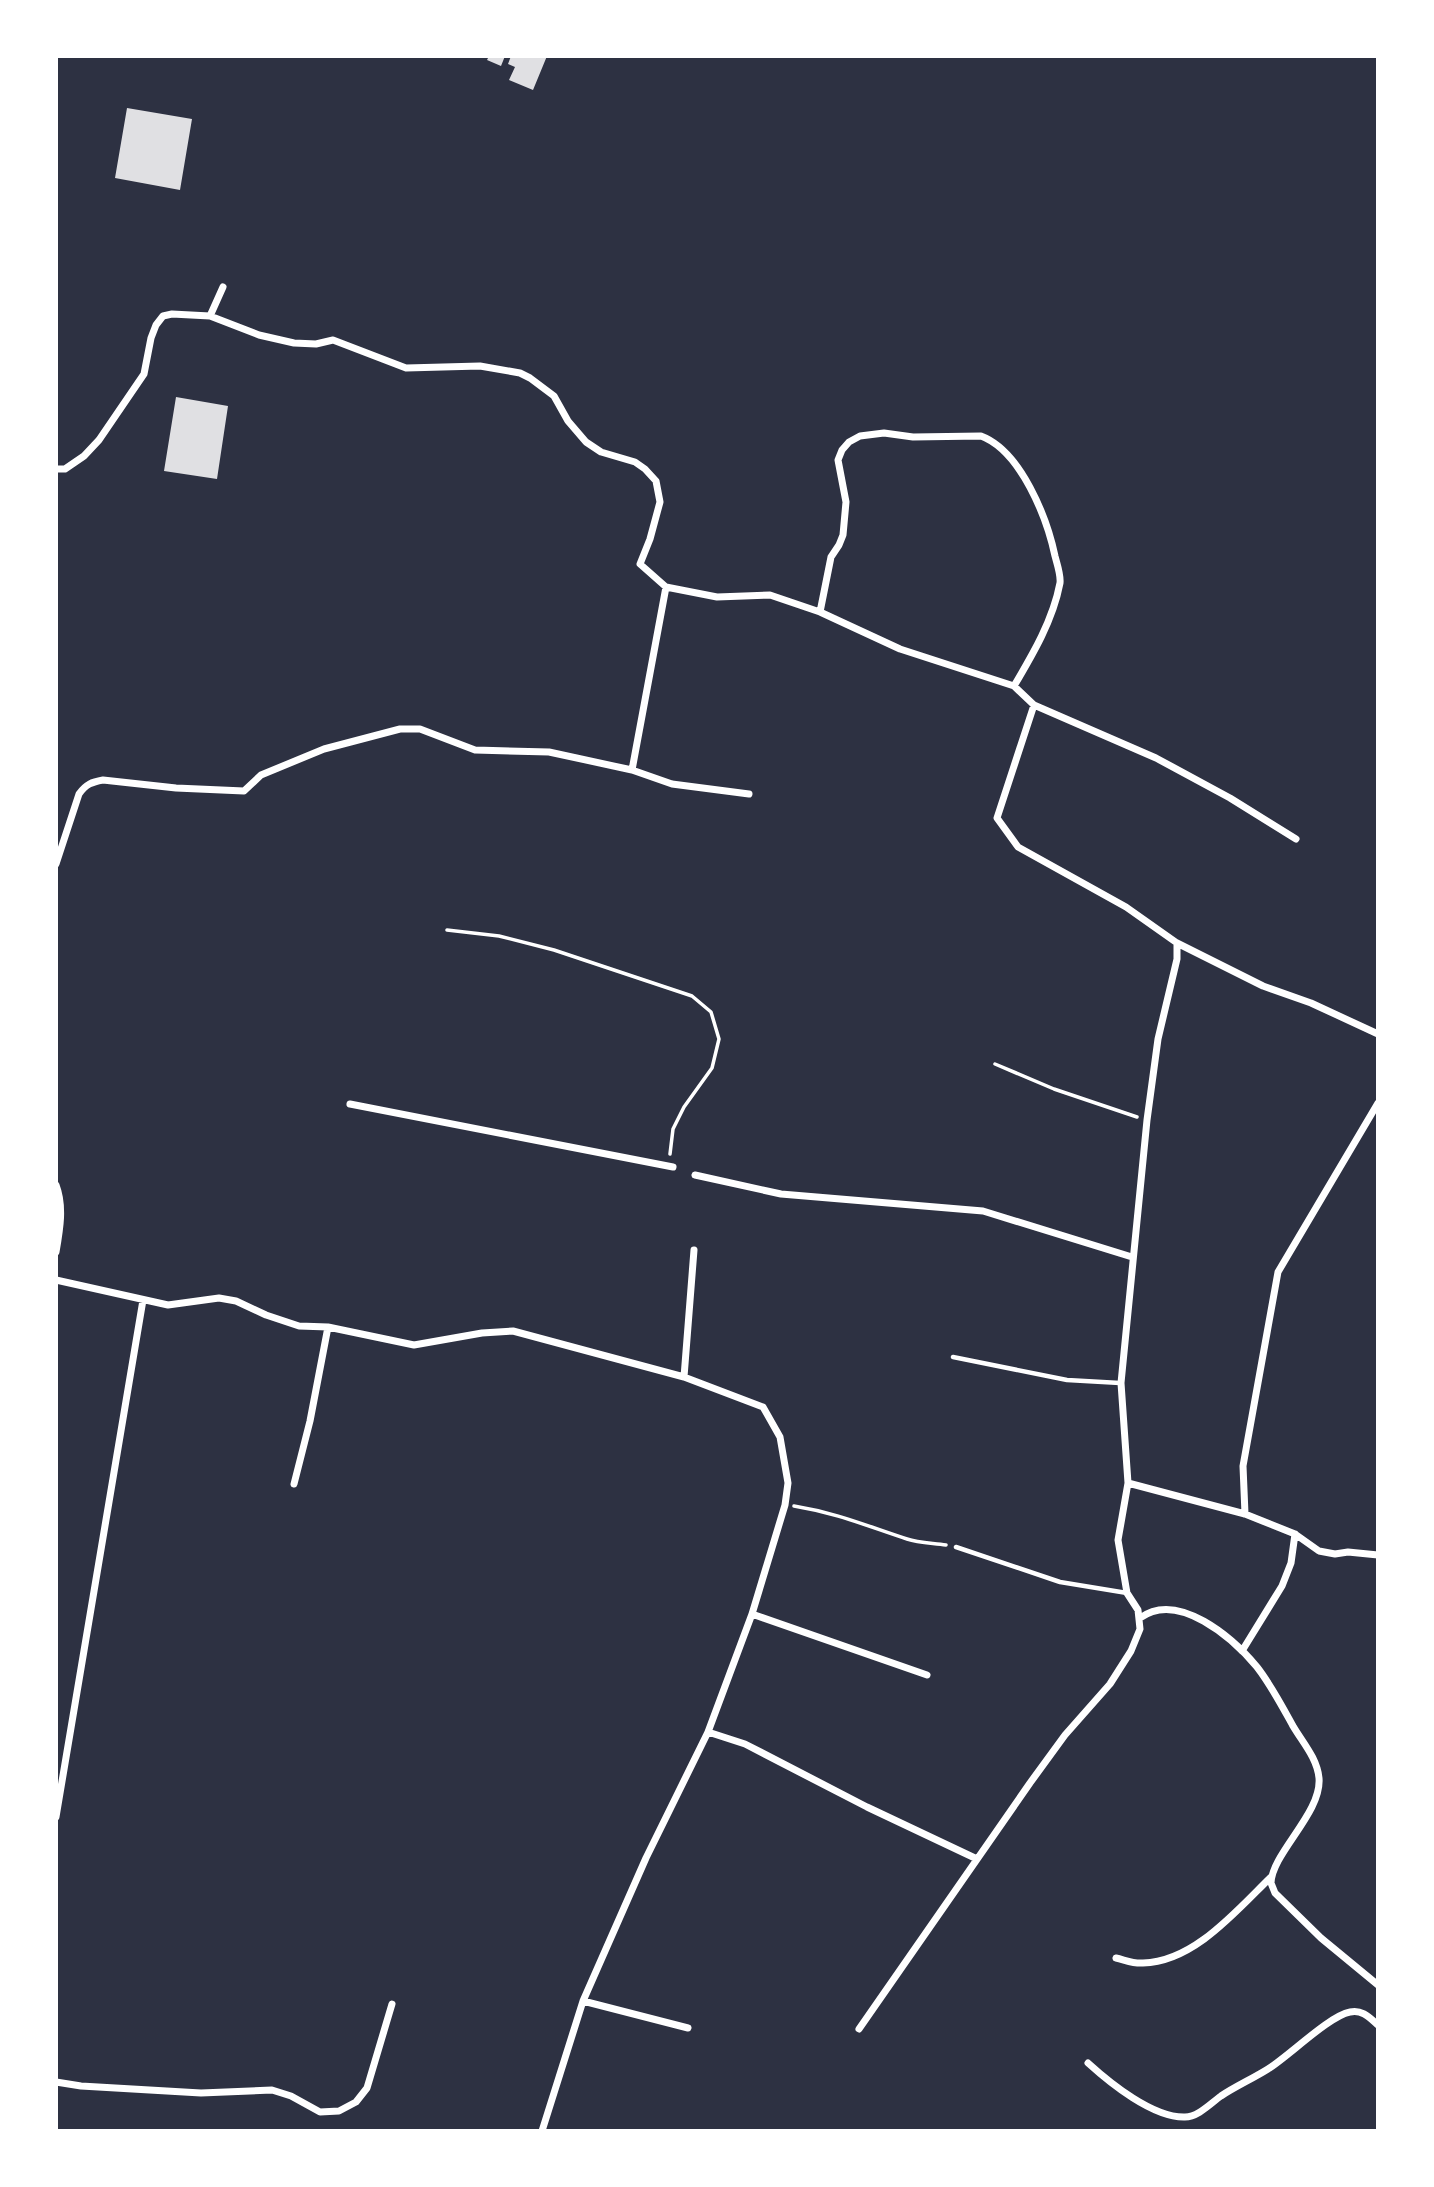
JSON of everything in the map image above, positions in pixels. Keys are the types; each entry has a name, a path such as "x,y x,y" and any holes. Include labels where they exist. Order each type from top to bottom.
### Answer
{"street":[{"path":"210,316 223,287"},
{"path":"56,469 65,468 84,456 99,440 144,374 156,325 163,316 172,314 210,316 259,335 294,343 316,344 333,340 406,368 480,366 520,373 554,396 568,421 586,442 601,452 635,462 656,481 660,502 640,564 666,587 717,597 770,595 820,612 900,649 1014,686 1034,705 1156,758 1230,798 1296,839"},
{"path":"820,612 831,557 843,535 846,502 838,460 849,442 860,436 884,433 913,437 981,436 991,440 1011,460 1029,486 1051,537 1060,580 1039,646 1014,686"},
{"path":"632,769 666,587"},
{"path":"1034,705 997,818 1018,847 1126,906 1177,943 1263,986 1311,1003 1378,1034"},
{"path":"56,864 79,794 84,786 91,783 103,780 176,788 244,791 261,775 324,749 400,729 420,729 475,750 549,752 632,769 672,784 749,794"},
{"path":"859,2029 1065,1735 1110,1684 1131,1651 1140,1629 1138,1610 1127,1593 1118,1540 1128,1483 1121,1383 1147,1120 1158,1040 1177,959 1177,943"},
{"path":"1245,1514 1243,1466 1279,1272 1378,1102"},
{"path":"351,1104 673,1167"},
{"path":"695,1175 781,1194 983,1211 1132,1257"},
{"path":"56,1185 60,1195 61,1223 56,1252"},
{"path":"684,1377 694,1250"},
{"path":"56,1280 168,1305 219,1298 236,1301 299,1326 328,1327 414,1345 482,1333 513,1331 684,1377 762,1407 780,1437 788,1483 785,1505 752,1614 708,1732 646,1858 583,2001 542,2131"},
{"path":"56,1817 143,1300"},
{"path":"294,1484 328,1327"},
{"path":"1128,1483 1245,1514 1296,1534 1320,1551 1378,1555"},
{"path":"1242,1651 1282,1586 1291,1563 1296,1534"},
{"path":"1116,1958 1141,1964 1165,1959 1204,1940 1271,1877 1316,1798 1320,1781 1317,1764 1309,1750 1268,1682 1242,1651 1201,1619 1185,1613 1155,1609 1140,1618"},
{"path":"752,1614 927,1675"},
{"path":"708,1732 745,1744 867,1807 977,1858"},
{"path":"1271,1877 1275,1893 1321,1938 1378,1985"},
{"path":"583,2001 688,2028"},
{"path":"56,2082 81,2087 201,2092 272,2090 291,2096 320,2112 339,2111 356,2102 368,2088 392,2004"},
{"path":"1088,2063 1131,2096 1153,2108 1183,2117 1199,2112 1268,2069 1329,2021 1341,2015 1351,2011 1361,2012 1378,2025"}],"lane":[{"path":"953,1357 1067,1380 1121,1383"},
{"path":"956,1547 1060,1582 1127,1593"}],"path":[{"path":"447,930 499,936 554,950 692,996 711,1012 719,1039 712,1068 684,1107 673,1129 669,1150 673,1167"},
{"path":"995,1063 1054,1089 1147,1120"},
{"path":"785,1505 825,1511 873,1525 909,1540 956,1547"}],"building":[{"path":"489,56 505,56 501,66 487,60"},
{"path":"511,56 547,56 533,90 509,80 515,67 508,64"},
{"path":"127,108 192,119 180,190 115,178"},
{"path":"176,397 228,406 217,479 164,471"}]}
